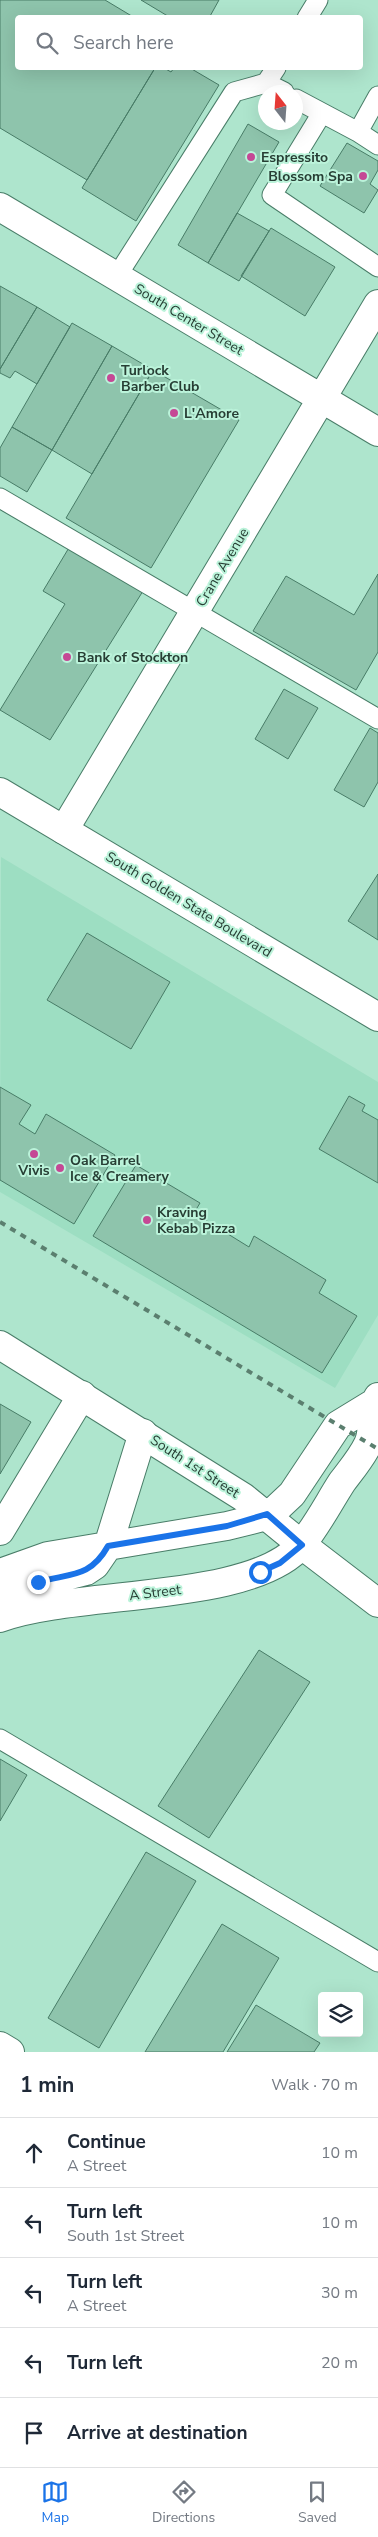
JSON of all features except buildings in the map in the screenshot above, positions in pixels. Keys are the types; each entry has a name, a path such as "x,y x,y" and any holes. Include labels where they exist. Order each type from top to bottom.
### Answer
{"street":[{"name":"South Center Street","path":"0,207 378,432"},
{"name":"Crane Avenue","path":"64,830 378,304"},
{"name":"South Golden State Boulevard","path":"0,792 378,1017"},
{"name":"South 1st Street","path":"0,1345 143,1433 267,1514 302,1545 378,1603"},
{"path":"0,1531 82,1395"},
{"path":"0,1573 48,1556 227,1526 267,1514 292,1494 338,1426 376,1400"},
{"name":"A Street","path":"0,1618 78,1600 184,1589 240,1577 280,1563 302,1545 369,1443 376,1400"},
{"path":"0,1601 38,1582 86,1571 96,1565 108,1546 143,1433"},
{"path":"0,2046 10,2052"}],"lane":[{"path":"309,15 318,0"},
{"path":"117,276 234,92 271,75 279,85"},
{"path":"358,132 378,96"},
{"path":"303,102 378,144"},
{"path":"322,113 272,195 378,267"},
{"path":"0,498 378,719"},
{"path":"0,1740 378,1962"}],"shaded area":[{"path":"1,857 378,1082 378,1315 335,1388 0,1192"}],"railway":[{"path":"0,1222 378,1449"}],"place":[{"name":"Espressito","path":"251,157"},
{"name":"Blossom Spa","path":"363,176"},
{"name":"Turlock Barber Club","path":"111,378"},
{"name":"L'Amore","path":"174,413"},
{"name":"Bank of Stockton","path":"67,657"},
{"name":"Vivis","path":"34,1154"},
{"name":"Oak Barrel Ice & Creamery","path":"60,1168"},
{"name":"Kraving Kebab Pizza","path":"147,1220"}],"route":[{"path":"38,1582 86,1571 96,1565 108,1546 240,1524 267,1514 302,1545 280,1563 260,1572"}]}
